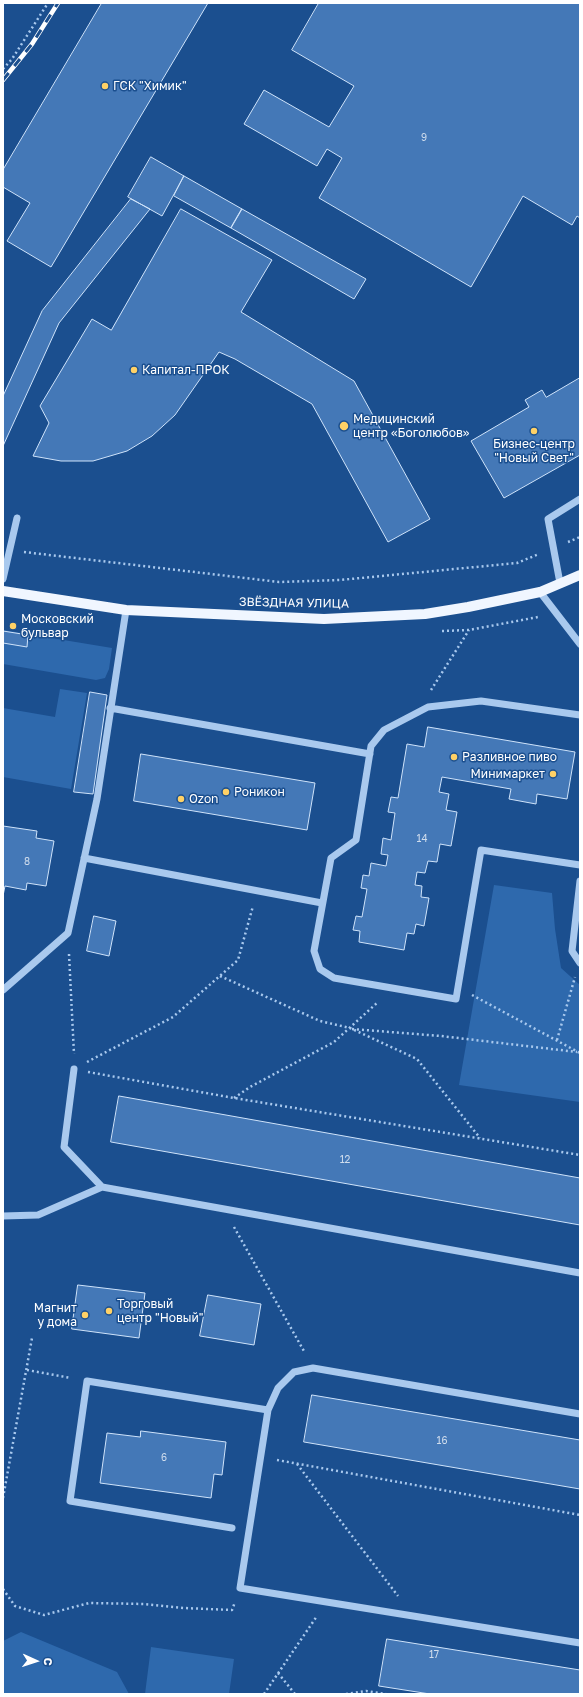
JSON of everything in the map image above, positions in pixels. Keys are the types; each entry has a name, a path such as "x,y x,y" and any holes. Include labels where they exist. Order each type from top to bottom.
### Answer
{"main road":[{"name":"ЗВЁЗДНАЯ УЛИЦА","path":"3,591 126,610 324,619 425,614 540,592 580,575"}],"lane":[{"path":"560,583 548,519 580,499"},
{"path":"3,579 17,518"},
{"path":"540,592 580,644"},
{"path":"3,990 68,933 97,799 126,610"},
{"path":"580,715 481,701 428,707 384,730 371,746 356,840 331,858 314,951 320,969 334,978 456,999 481,850 580,865"},
{"path":"110,708 370,754"},
{"path":"84,858 322,903"},
{"path":"580,881 572,950 580,963"},
{"path":"74,1069 64,1147 102,1187"},
{"path":"3,1216 38,1215 102,1187 580,1273"},
{"path":"580,1414 313,1368 294,1372 278,1388 268,1410 240,1588 580,1643"},
{"path":"232,1528 70,1501 87,1381 268,1410"}],"path":[{"path":"3,69 12,59 48,3"},
{"path":"9,551 279,582 340,580 517,563 580,537"},
{"path":"416,713 469,630 557,613"},
{"path":"74,1069 173,1017 238,960 258,891"},
{"path":"68,933 74,1069"},
{"path":"557,1040 580,963"},
{"path":"220,976 320,1021 350,1028 441,1036 579,1052"},
{"path":"458,987 579,1052"},
{"path":"234,1098 250,1087 334,1042 393,988"},
{"path":"350,1028 416,1059 480,1138"},
{"path":"74,1069 234,1098 580,1155"},
{"path":"224,1209 313,1368"},
{"path":"3,1498 32,1338"},
{"path":"27,1370 87,1381"},
{"path":"261,1457 580,1515"},
{"path":"296,1463 414,1616"},
{"path":"3,1589 15,1606 44,1616 89,1603 144,1604 184,1608 232,1610 240,1588"},
{"path":"264,1694 326,1602"},
{"path":"278,1674 295,1694"},
{"path":"346,1694 366,1690 386,1694"}],"shaded area":[{"path":"3,630 112,648 109,669 105,678 96,680 3,664"},
{"path":"60,689 87,693 71,789 3,777 3,708 55,717"},
{"path":"494,885 552,893 555,929 561,968 580,985 580,1102 459,1085"},
{"path":"21,1632 117,1672 129,1694 3,1694 3,1641"},
{"path":"151,1647 234,1659 229,1694 145,1694"}],"building":[{"name":"ГСК \"Химик\"","path":"102,3 208,3 51,267 7,241 30,203 3,187 3,170"},
{"path":"319,3 580,3 580,218 577,216 572,225 523,196 471,287 319,198 342,158 327,149 317,166 244,124 264,90 329,127 354,86 292,50"},
{"path":"151,157 184,176 162,216 128,197"},
{"path":"184,176 242,209 231,228 174,196"},
{"path":"131,199 150,209 59,323 3,446 3,396 42,311"},
{"name":"Капитал-ПРОК","path":"181,209 272,260 241,312 354,381 430,519 388,542 312,404 235,359 219,352 175,415 152,436 127,451 93,461 61,461 33,456 49,423 40,406 92,319 111,330"},
{"path":"242,209 366,279 354,299 231,228"},
{"name":"Бизнес-центр \"Новый Свет\"","path":"580,378 580,455 504,498 471,441 529,407 525,400 542,390 546,397"},
{"path":"3,631 28,635 27,647 3,643"},
{"path":"90,692 107,695 93,794 74,792"},
{"path":"428,727 575,752 567,799 537,794 536,804 509,799 511,789 442,777 439,792 449,794 446,810 457,812 451,846 440,844 437,862 428,861 425,873 417,872 415,885 422,886 421,897 429,898 424,926 416,924 414,934 407,933 404,950 359,942 360,931 353,930 356,916 362,917 367,889 361,888 363,875 369,876 371,863 386,866 388,855 381,854 383,838 391,840 395,813 388,812 391,797 398,798 407,744 424,747"},
{"path":"141,754 315,783 307,830 134,801"},
{"path":"3,826 37,831 36,838 54,841 46,886 27,883 26,890 5,886 3,896"},
{"path":"94,916 116,921 109,956 87,951"},
{"path":"119,1096 580,1178 580,1225 111,1142"},
{"name":"Торговый центр \"Новый\"","path":"78,1285 145,1293 139,1338 72,1329"},
{"path":"208,1295 261,1304 254,1345 200,1336"},
{"path":"312,1395 580,1440 580,1489 304,1442"},
{"path":"141,1431 226,1442 222,1475 214,1474 211,1498 100,1483 107,1433 140,1437"},
{"path":"387,1639 580,1670 580,1694 430,1694 379,1686"}],"railway":[{"path":"3,80 32,44 58,3"}],"place":[{"name":"ГСК \"Химик\"","path":"105,86"},
{"name":"Капитал-ПРОК","path":"134,370"},
{"name":"Медицинский центр «Боголюбов»","path":"344,426"},
{"name":"Бизнес-центр \"Новый Свет\"","path":"534,431"},
{"name":"Московский бульвар","path":"13,626"},
{"name":"Разливное пиво","path":"454,757"},
{"name":"Минимаркет","path":"553,774"},
{"name":"Роникон","path":"226,792"},
{"name":"Ozon","path":"181,799"},
{"name":"Торговый центр \"Новый\"","path":"109,1311"},
{"name":"Магнит у дома","path":"85,1315"}]}
